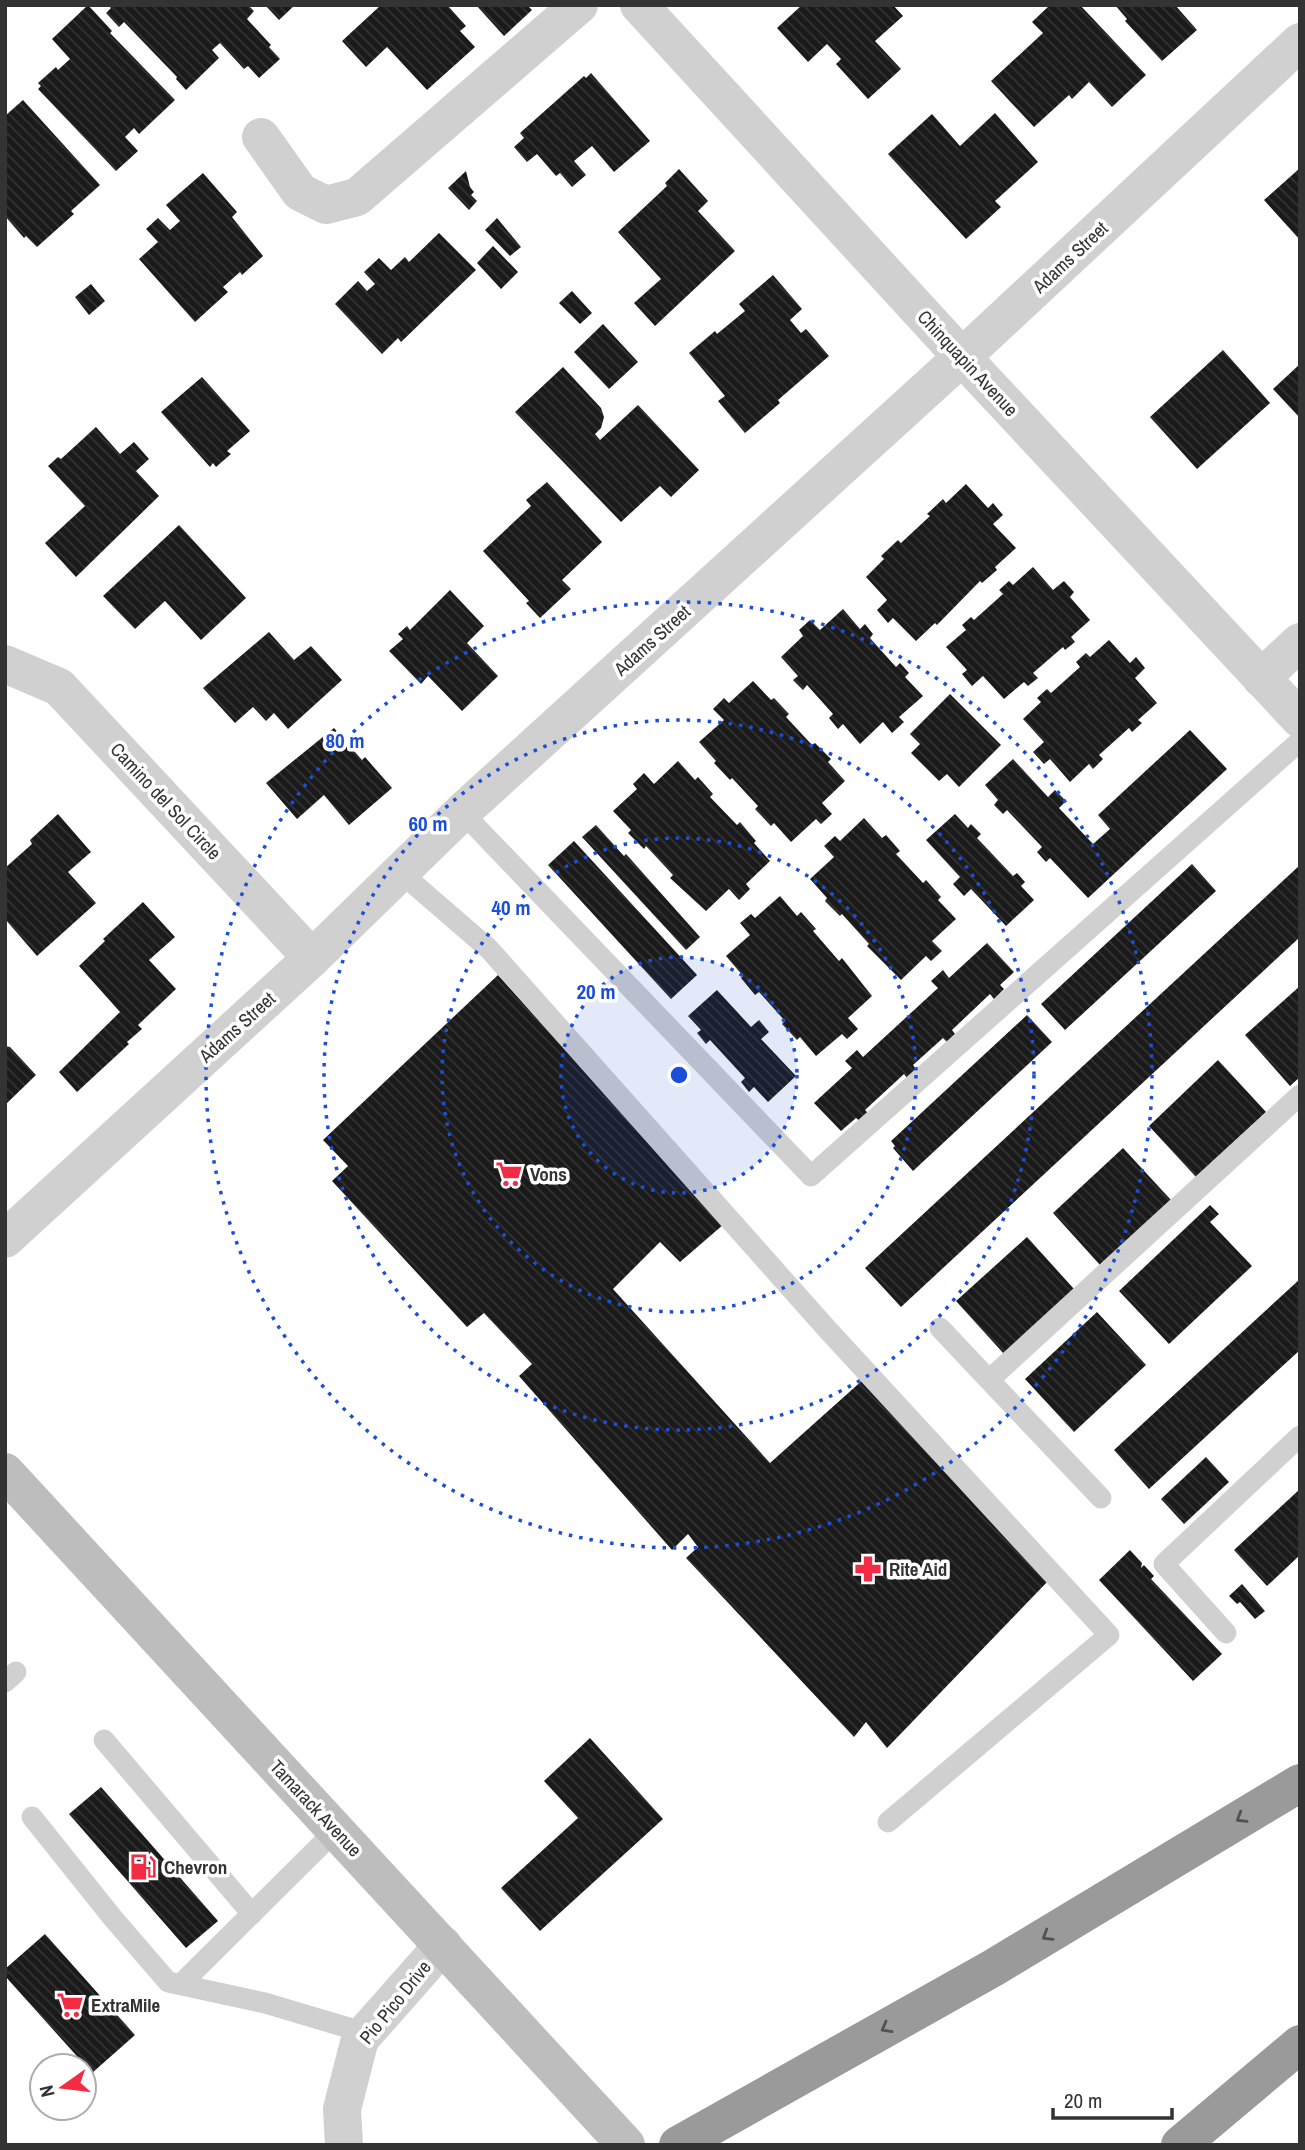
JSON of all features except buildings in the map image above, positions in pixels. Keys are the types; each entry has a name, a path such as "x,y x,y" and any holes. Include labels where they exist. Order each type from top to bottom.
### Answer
{"highway":[{"path":"678,2145 993,1968 1300,1783"},
{"path":"1180,2145 1300,2044"}],"main road":[{"name":"Tamarack Avenue","path":"5,1472 626,2145"}],"street":[{"path":"261,137 300,192 326,205 357,197 579,5"},
{"name":"Chinquapin Avenue","path":"639,5 962,358 1300,719"},
{"name":"Adams Street","path":"5,1239 312,958 462,812 962,358 1300,42"},
{"path":"1261,678 1300,642"},
{"name":"Camino del Sol Circle","path":"5,664 59,687 312,958"},
{"name":"Pio Pico Drive","path":"344,2145 342,2109 360,2039 443,1945"}],"lane":[{"path":"462,812 811,1176 1300,741"},
{"path":"400,872 489,949 827,1329 1109,1635 888,1822"},
{"path":"989,1380 1300,1095"},
{"path":"940,1328 1101,1498"},
{"path":"1226,1633 1164,1563 1300,1436"},
{"path":"104,1740 252,1914"},
{"path":"32,1817 168,1982 265,2003 366,2033"},
{"path":"181,1984 337,1829"}],"place":[{"name":"Vons","path":"509,1174"},
{"name":"Rite Aid","path":"868,1569"},
{"name":"Chevron","path":"143,1867"},
{"name":"ExtraMile","path":"70,2005"}]}
